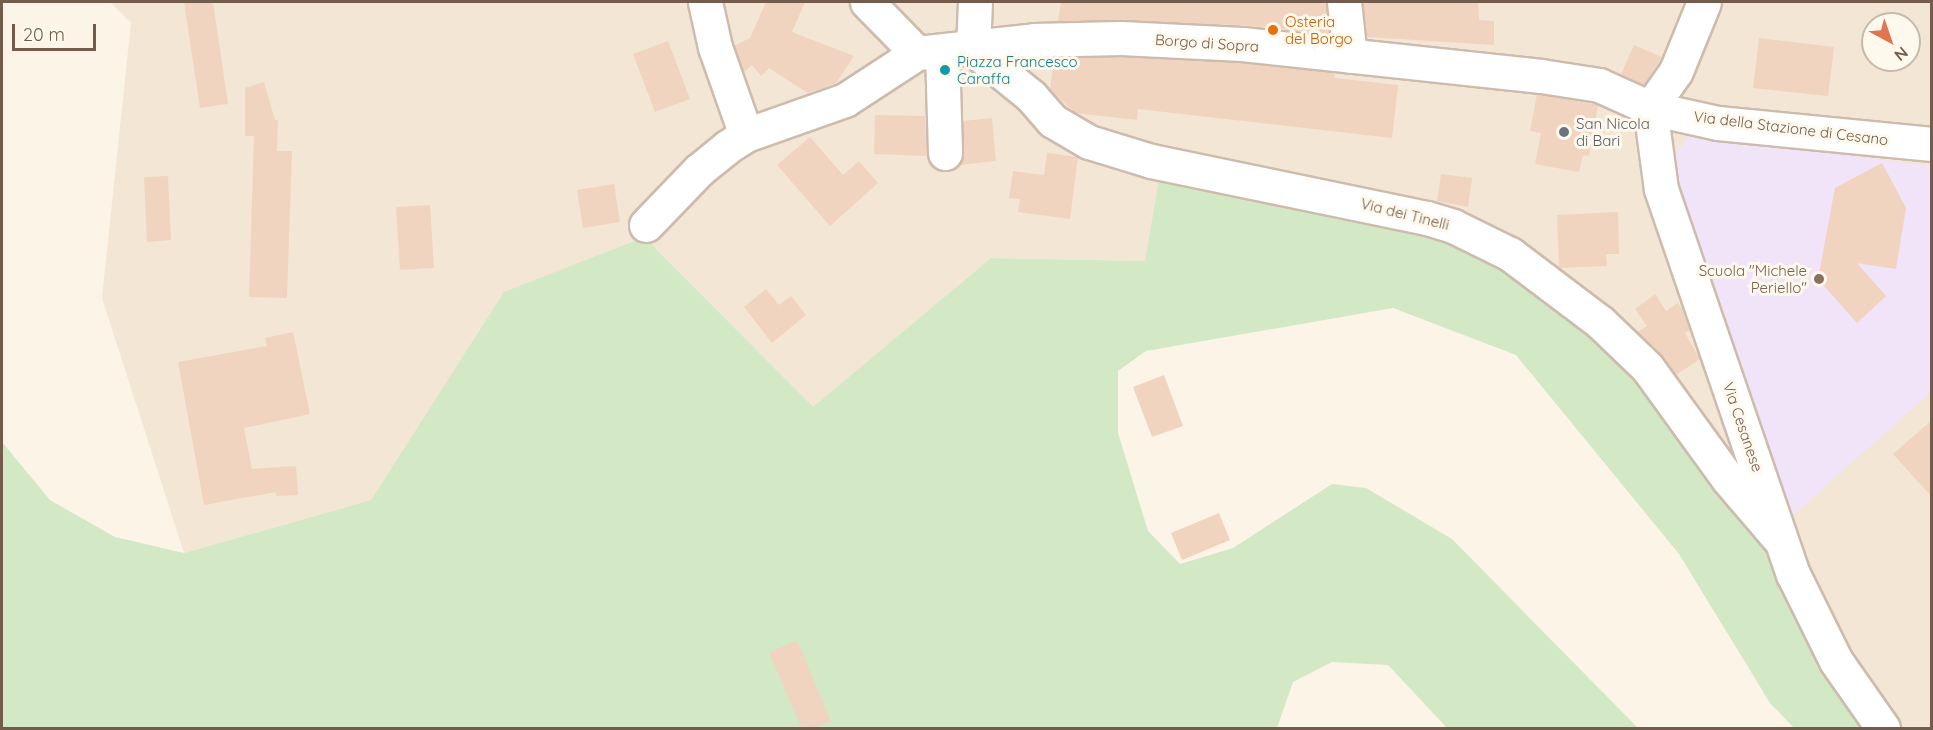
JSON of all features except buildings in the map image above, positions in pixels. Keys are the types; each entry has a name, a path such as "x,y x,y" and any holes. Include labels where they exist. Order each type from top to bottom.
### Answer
{"street":[{"path":"705,2 715,47 746,135"},
{"name":"Via dei Tinelli","path":"867,2 944,51 1031,96 1053,121 1089,142 1152,161 1427,218 1494,244 1528,266 1626,345 1668,393 1728,478 1782,541"},
{"path":"646,225 699,170 746,135 845,100 944,51 975,2"},
{"path":"1344,2 1350,56"},
{"path":"1650,108 1676,71 1704,2"},
{"name":"Borgo di Sopra","path":"944,51 1034,40 1121,38 1242,44 1585,82 1650,108"},
{"path":"944,51 945,153"},
{"name":"Via della Stazione di Cesano","path":"1650,108 1718,123 1932,144"},
{"name":"Via Cesanese","path":"1650,108 1661,189 1782,541 1821,633 1852,689 1883,729"}],"shaded area":[{"path":"110,2 1931,2 1931,728 1871,728 1563,306 1146,261 991,258 813,408 643,237 504,293 371,500 184,553 102,298 131,23"},
{"name":"Scuola \"Michele Periello\"","path":"1690,134 1931,166 1931,392 1790,518 1667,166"}],"green space":[{"path":"1160,174 1468,244 1563,306 1667,409 1773,547 1871,728 1794,728 1770,703 1679,554 1516,355 1393,308 1146,351 1118,371 1118,433 1148,531 1180,564 1233,548 1332,484 1366,488 1452,539 1638,728 1447,728 1388,665 1332,662 1293,682 1277,728 2,728 2,442 50,500 115,537 184,553 371,500 504,292 644,237 813,407 991,258 1145,261"}],"place":[{"name":"Osteria del Borgo","path":"1273,30"},
{"name":"Piazza Francesco Caraffa","path":"945,70"},
{"name":"San Nicola di Bari","path":"1564,132"},
{"name":"Scuola \"Michele Periello\"","path":"1819,279"}]}
